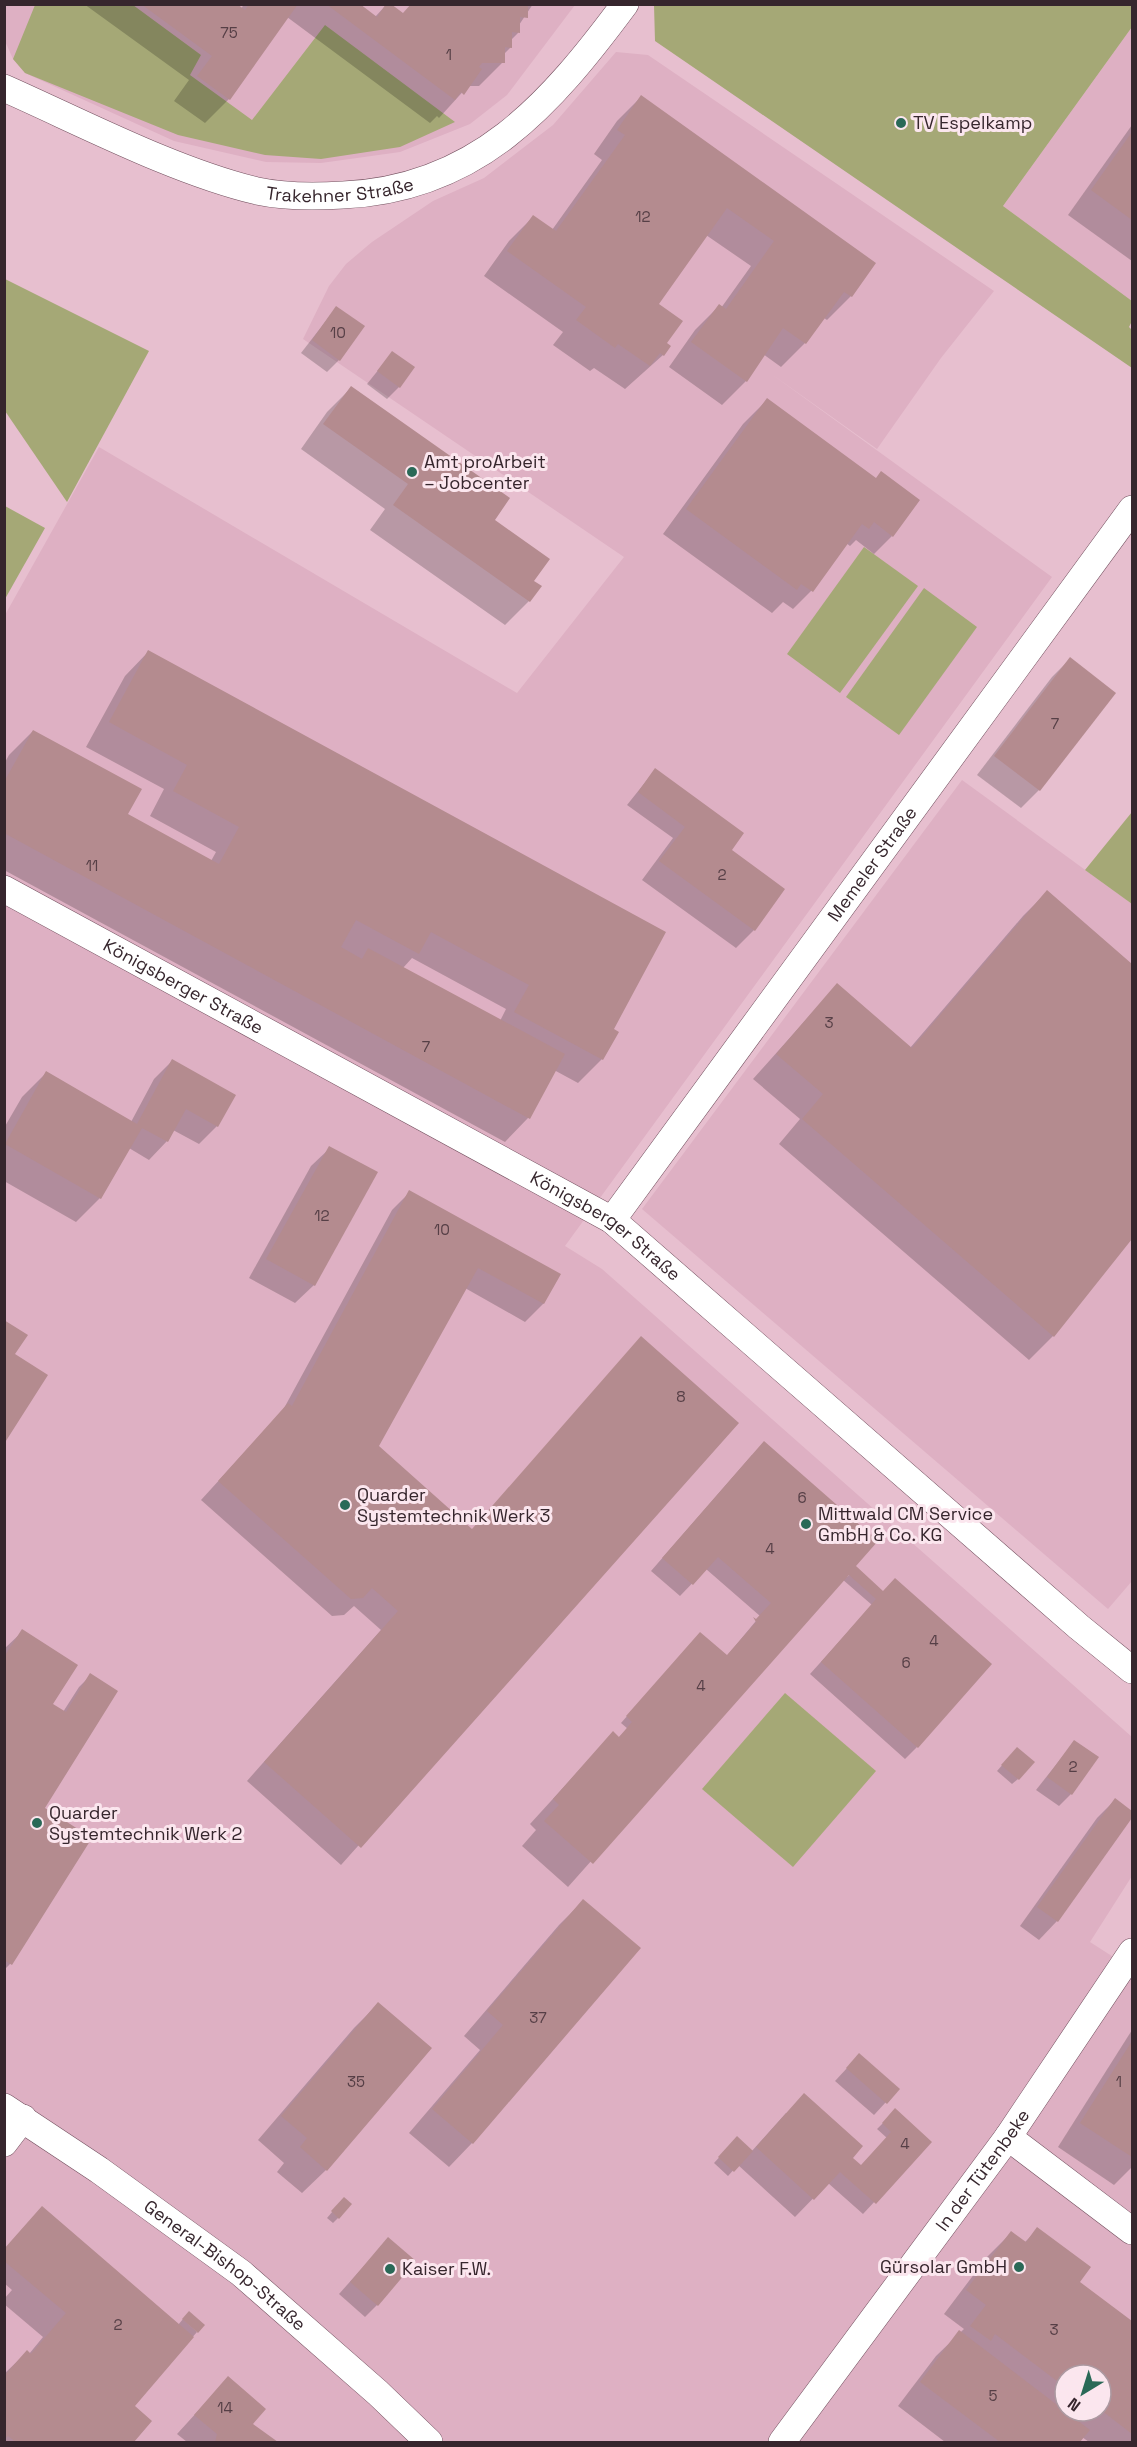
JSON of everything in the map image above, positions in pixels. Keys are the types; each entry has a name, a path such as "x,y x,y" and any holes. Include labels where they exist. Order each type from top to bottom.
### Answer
{"street":[{"name":"Trakehner Straße","path":"4,88 195,172 258,191 308,197 374,194 430,180 470,162 506,136 551,95 625,4"},
{"name":"Memeler Straße","path":"612,1220 1132,509"},
{"name":"Königsberger Straße","path":"4,889 612,1220 1079,1627 1132,1670"},
{"name":"In der Tütenbeke","path":"782,2442 1008,2137 1132,1952"},
{"path":"4,2144 14,2112"},
{"name":"General-Bishop-Straße","path":"14,2112 241,2273 429,2442"},
{"path":"1008,2137 1132,2231"}],"shaded area":[{"path":"5,5 575,5 507,95 470,124 400,152 321,163 266,162 174,141 25,73 13,59 5,41"},
{"path":"1132,27 1132,301 1003,206"},
{"path":"616,52 648,55 994,291 941,358 877,449 770,373 1052,577 565,1246 602,1269 1132,1737 1132,1876 1090,1942 1132,1969 1132,2442 5,2442 5,615 99,447 517,693 624,557 303,339 329,286 346,264 372,242 433,201 484,178 553,125"},
{"path":"962,780 1132,904 1132,1581 1108,1609 642,1209"}],"green space":[{"path":"35,5 133,5 201,55 190,75 252,120 325,25 455,122 400,147 321,159 265,155 178,135 25,73 13,59"},
{"path":"654,5 1132,5 1132,27 1003,206 1132,301 1132,321 1129,327 1132,330 1132,368 655,41"},
{"path":"5,279 149,351 67,502 5,411"},
{"path":"5,506 45,528 5,599"},
{"path":"864,547 918,586 840,693 787,654"},
{"path":"924,588 977,627 899,735 846,697"},
{"path":"1132,812 1132,904 1085,870"},
{"path":"785,1693 876,1771 793,1867 702,1789"}],"building":[{"path":"141,4 237,4 245,10 249,4 298,4 230,100 197,76 212,56"},
{"path":"326,4 360,4 377,17 386,4 391,4 403,13 411,4 528,4 528,18 520,17 520,33 512,32 512,48 505,47 505,63 482,63 479,67 482,69 464,95 461,92 455,100"},
{"path":"641,95 876,263 852,297 844,292 806,344 783,328 747,382 691,342 719,304 726,309 774,241 727,208 659,304 683,321 667,343 671,346 664,356 660,353 650,366 618,344 615,348 576,320 586,307 507,251 533,215 556,231 625,135 617,130"},
{"path":"1132,132 1132,220 1091,190"},
{"path":"336,306 365,326 340,361 312,340"},
{"path":"392,351 415,367 400,388 377,371"},
{"path":"351,386 510,498 495,520 550,559 534,581 542,586 530,602 393,505 408,484 323,424"},
{"path":"767,398 876,478 881,471 920,500 893,537 874,522 869,529 862,524 813,592 801,584 797,590 686,509"},
{"path":"148,650 666,932 614,1029 619,1032 603,1060 514,1012 529,985 431,932 419,954 356,920 341,947 362,959 368,948 565,1054 530,1119 4,833 4,782 33,730 142,789 128,814 219,864 239,827 173,791 187,765 109,722"},
{"path":"1070,657 1116,693 1040,791 994,756"},
{"path":"655,768 744,833 732,850 785,889 755,931 659,861 685,827 638,792"},
{"path":"1047,890 1132,964 1132,1239 1054,1337 802,1119 823,1094 776,1054 837,983 912,1048"},
{"path":"172,1059 236,1095 218,1127 186,1109 168,1142 142,1128 101,1199 5,1144 46,1071 137,1124"},
{"path":"329,1146 378,1172 315,1286 266,1259"},
{"name":"Quarder Systemtechnik Werk 3","path":"409,1190 561,1274 544,1304 478,1268 379,1446 472,1529 641,1336 739,1423 361,1848 264,1762 398,1611 372,1588 363,1598 351,1599 218,1481 288,1403 292,1406"},
{"path":"4,1320 28,1335 15,1354 48,1375 4,1444"},
{"path":"764,1441 878,1541 856,1566 883,1591 895,1578 992,1664 918,1748 821,1662 876,1599 849,1575 593,1864 544,1821 559,1805 553,1799 613,1731 619,1737 632,1722 626,1716 700,1632 727,1655 756,1622 753,1617 756,1619 771,1603 718,1557 693,1585 662,1558"},
{"name":"Quarder Systemtechnik Werk 2","path":"22,1629 78,1665 53,1704 66,1712 90,1673 118,1691 45,1808 92,1838 12,1965 4,1960 4,1657"},
{"path":"1074,1740 1099,1757 1072,1795 1047,1777"},
{"path":"1017,1747 1035,1762 1019,1780 1001,1765"},
{"path":"1115,1798 1132,1811 1132,1818 1058,1922 1037,1907"},
{"path":"583,1899 641,1948 473,2144 432,2109 503,2025 487,2011"},
{"path":"378,2002 432,2048 327,2171 300,2147 307,2138 281,2116"},
{"path":"1132,2041 1132,2157 1080,2123"},
{"path":"859,2053 900,2089 887,2104 846,2068"},
{"path":"804,2093 863,2146 853,2158 861,2165 891,2132 882,2123 895,2108 932,2142 876,2204 840,2172 814,2200 756,2147"},
{"path":"737,2136 753,2151 734,2172 718,2157"},
{"path":"344,2197 352,2204 339,2219 331,2211"},
{"path":"42,2206 194,2337 135,2406 152,2421 134,2442 16,2442 8,2436 4,2439 4,2376 27,2350 31,2354 66,2313 4,2261 4,2249"},
{"path":"1037,2227 1091,2267 1080,2282 1132,2321 1132,2434 1113,2419 1113,2363 1053,2363 1053,2378 995,2334 991,2341 970,2326 986,2305 966,2290 1011,2231 1026,2242"},
{"path":"388,2237 416,2261 378,2306 350,2282"},
{"path":"189,2311 205,2325 198,2333 182,2319"},
{"path":"959,2330 1053,2402 1053,2423 1081,2423 1090,2430 1080,2442 1000,2442 920,2382"},
{"path":"228,2376 266,2409 253,2424 278,2442 215,2442 217,2434 194,2415"}],"place":[{"name":"TV Espelkamp","path":"901,123"},
{"name":"Amt proArbeit – Jobcenter","path":"412,472"},
{"name":"Quarder Systemtechnik Werk 3","path":"345,1505"},
{"name":"Mittwald CM Service GmbH & Co. KG","path":"806,1524"},
{"name":"Quarder Systemtechnik Werk 2","path":"37,1823"},
{"name":"Gürsolar GmbH","path":"1019,2267"},
{"name":"Kaiser F.W.","path":"390,2269"}]}
